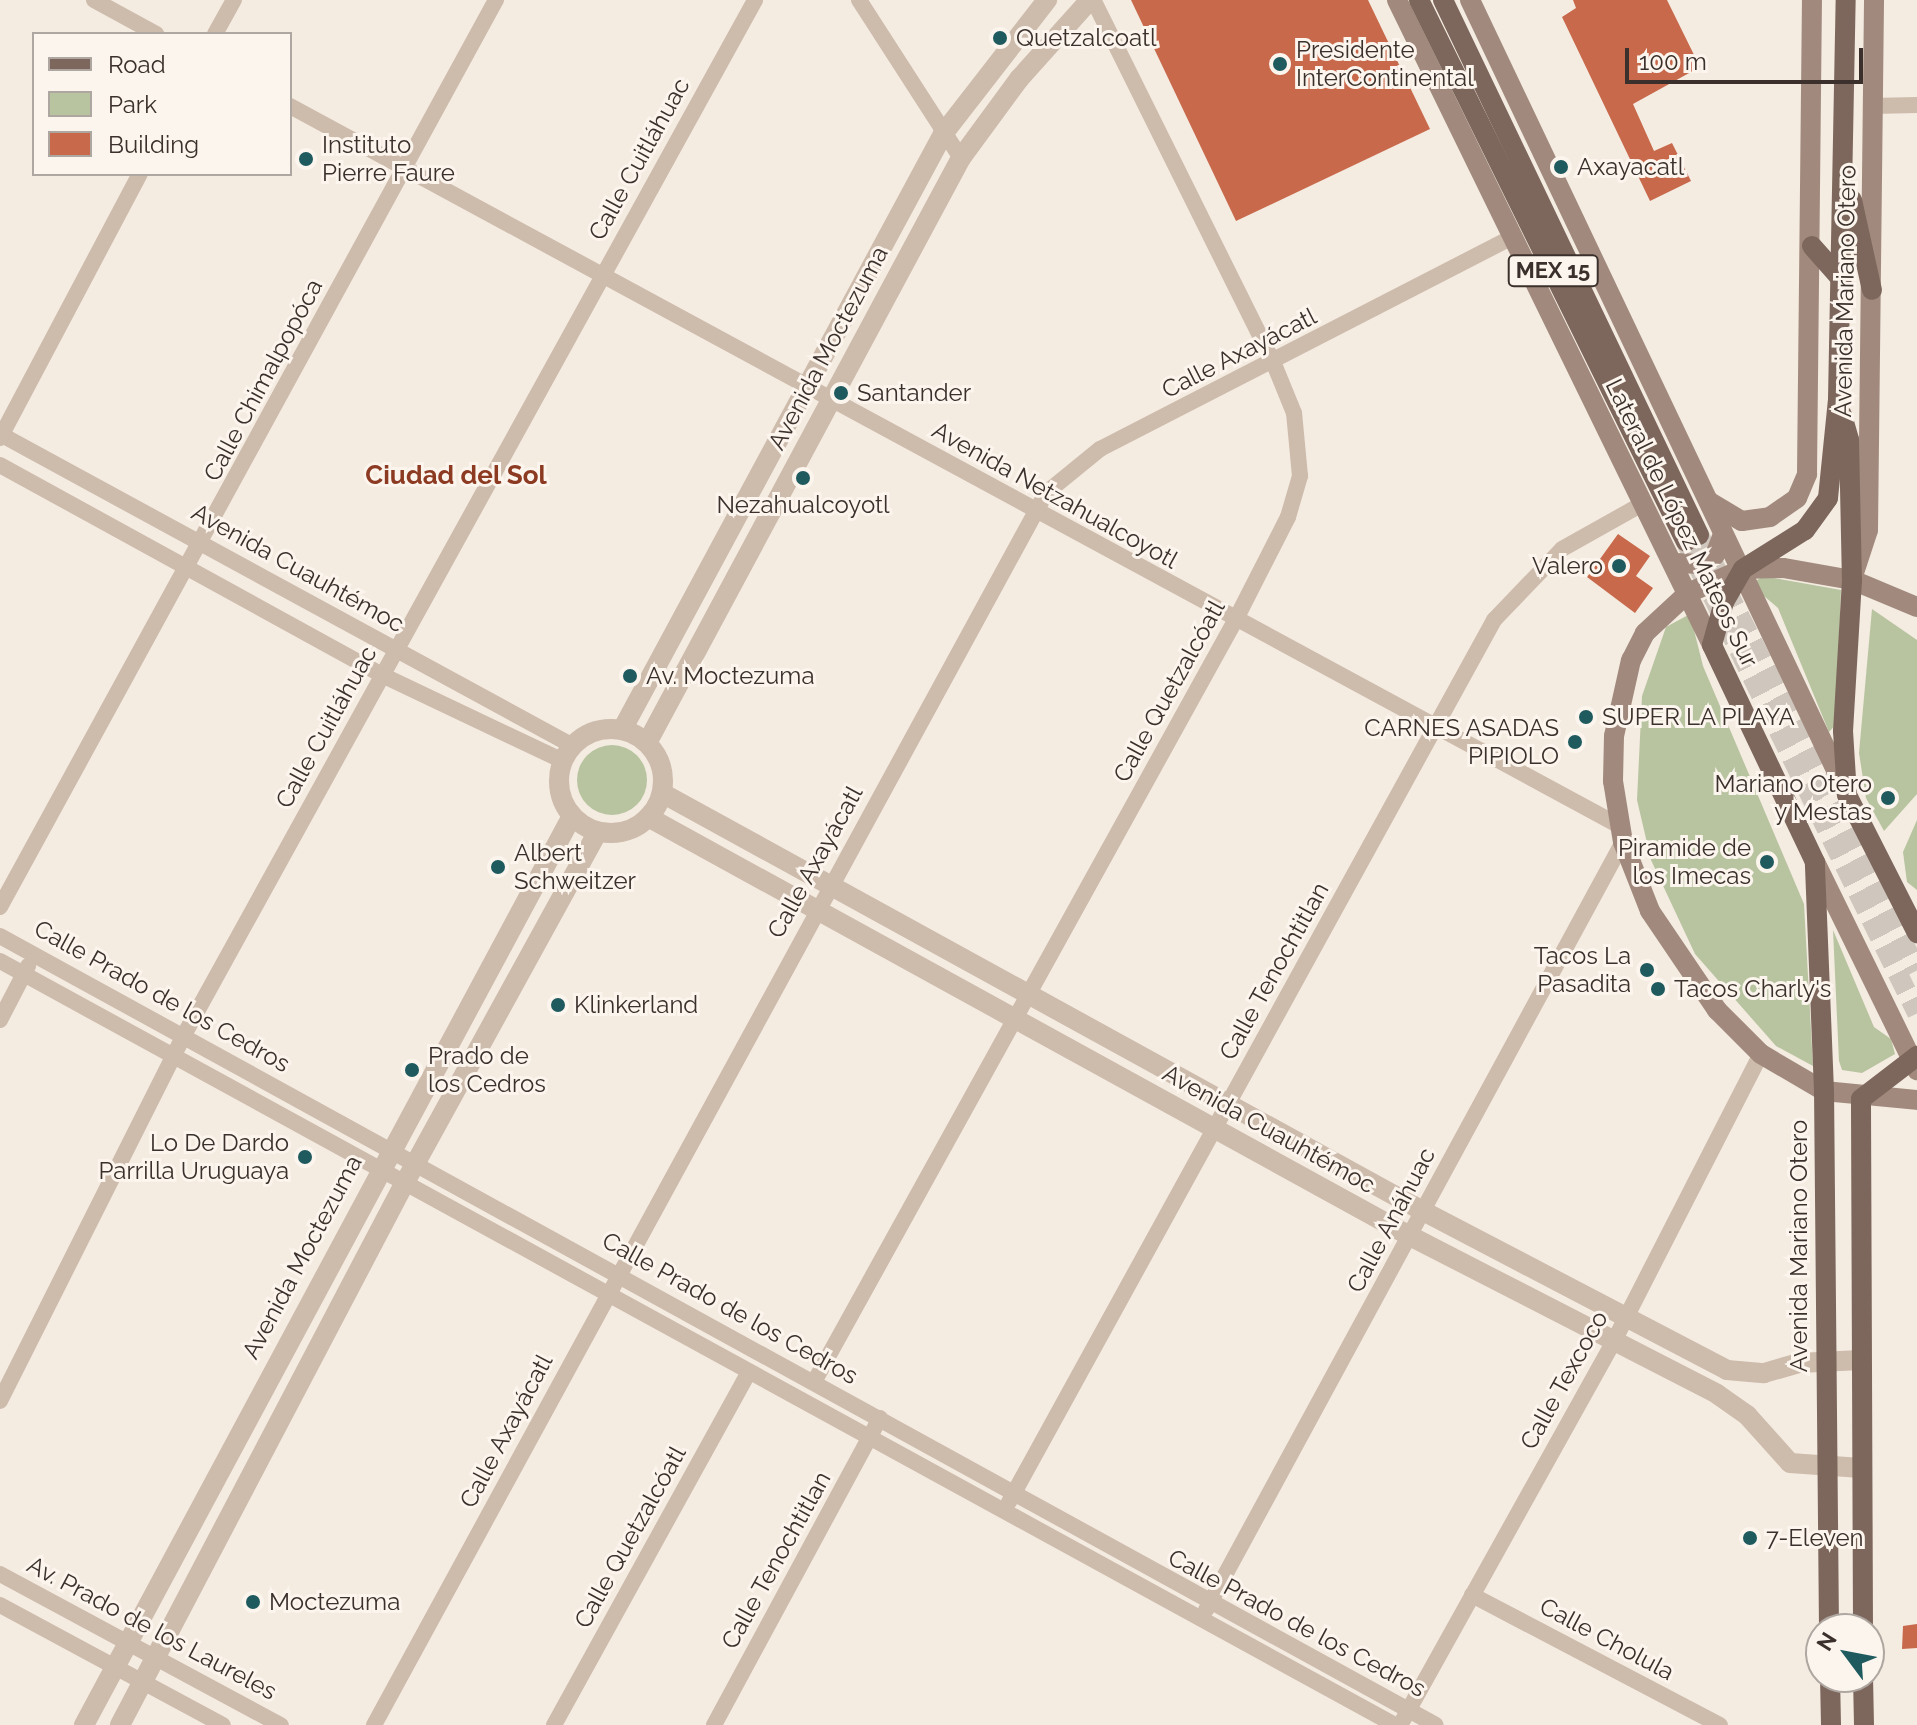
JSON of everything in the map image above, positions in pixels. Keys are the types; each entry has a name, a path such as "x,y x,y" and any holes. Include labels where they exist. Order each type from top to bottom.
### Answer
{"main road":[{"name":"Lateral de López Mateos Sur","path":"1397,0 1674,563 1815,862 1916,1063"},
{"name":"MEX 15","path":"1419,0 1692,538 1443,0"},
{"name":"Lateral de López Mateos Sur","path":"1470,0 1723,534 1743,569 1847,795 1917,933"},
{"name":"Avenida Mariano Otero","path":"1707,499 1742,521 1787,508 1806,480 1810,412 1812,0"},
{"name":"Avenida Mariano Otero","path":"1712,645 1724,602 1743,569 1816,521 1831,480 1838,399 1842,280 1846,0"},
{"name":"Avenida Mariano Otero","path":"1852,580 1868,530 1874,0"},
{"path":"1845,166 1872,290"},
{"path":"1812,246 1842,280"},
{"name":"Avenida Mariano Otero","path":"1838,399 1849,440 1852,580 1843,731 1847,795"},
{"path":"1810,412 1831,480"},
{"path":"1674,563 1695,567 1709,561 1723,534"},
{"path":"1917,607 1852,580 1743,569 1688,593 1655,622 1631,660 1614,736 1613,781 1622,834 1650,911 1678,958 1761,1054 1824,1091 1861,1099 1917,1100"},
{"name":"Avenida Mariano Otero","path":"1815,862 1824,1091 1829,1613"},
{"path":"1861,1099 1916,1063"},
{"path":"1861,1099 1863,1613"},
{"path":"1830,1693 1831,1725"},
{"path":"1863,1693 1864,1725"}],"street":[{"path":"94,0 152,32"},
{"path":"216,32 234,0"},
{"name":"Calle Chimalpopóca","path":"0,907 188,569 496,0"},
{"name":"Calle Cuitláhuac","path":"0,1401 184,1035 755,0"},
{"path":"859,0 961,158"},
{"name":"Avenida Moctezuma","path":"622,730 943,134 1047,0"},
{"name":"Avenida Moctezuma","path":"647,743 961,158 1019,79 1092,0"},
{"name":"Calle Quetzalcóatl","path":"814,1382 1235,621 1288,517 1300,476 1294,413 1274,364 1092,0"},
{"path":"1872,106 1917,105"},
{"name":"Avenida Netzahualcoyotl","path":"292,107 1235,621 1587,809 1622,834"},
{"path":"1,436 139,176"},
{"name":"Calle Axayácatl","path":"374,1725 1034,510 1089,456 1274,364 1513,237"},
{"name":"Avenida Cuauhtémoc","path":"1,436 395,652 568,753"},
{"path":"0,465 382,675 568,753"},
{"name":"Calle Tenochtitlan","path":"1002,1514 1435,727 1515,594 1562,549 1644,503"},
{"path":"599,730 622,730 647,743 659,761 662,793 648,817 625,831 598,832 572,816 560,790 568,753 599,730"},
{"path":"1587,809 1606,796 1613,781"},
{"name":"Avenida Cuauhtémoc","path":"662,793 1423,1211 1626,1319 1740,1373 1825,1360 1861,1360"},
{"name":"Avenida Moctezuma","path":"84,1725 389,1148 572,816"},
{"name":"Avenida Cuauhtémoc","path":"648,817 813,913 1016,1020 1410,1236 1732,1404 1790,1463 1826,1468 1861,1468"},
{"path":"120,1725 415,1163 598,832"},
{"name":"Calle Anáhuac","path":"1200,1621 1410,1236 1622,834"},
{"name":"Calle Prado de los Cedros","path":"0,936 880,1418 1209,1603 1401,1720"},
{"path":"0,1020 35,954"},
{"name":"Calle Prado de los Cedros","path":"0,961 174,1055 403,1186 1200,1621 1401,1720 1436,1725"},
{"name":"Calle Texcoco","path":"1401,1720 1626,1319 1761,1054"},
{"name":"Calle Quetzalcóatl","path":"554,1725 748,1373"},
{"name":"Calle Tenochtitlan","path":"714,1725 880,1418"},
{"name":"Av. Prado de los Laureles","path":"0,1574 281,1725"},
{"name":"Calle Cholula","path":"1472,1595 1720,1725"},
{"path":"0,1605 223,1725"}],"green space":[{"path":"1763,576 1841,590 1836,724 1829,732 1778,608 1757,590 1756,581"},
{"path":"1872,609 1917,640 1917,794 1884,831 1866,798 1859,753"},
{"path":"1690,614 1703,666 1804,904 1813,1066 1776,1046 1695,954 1651,860 1637,800 1642,696 1666,627"},
{"path":"612,745 637,755 647,780 637,805 612,815 587,805 577,780 587,755"},
{"path":"1917,820 1917,890 1907,882 1903,852"},
{"path":"1833,930 1874,1027 1891,1039 1895,1054 1862,1073 1842,1070 1839,1061"}],"building":[{"name":"Presidente InterContinental","path":"1131,0 1368,0 1430,129 1236,221"},
{"path":"1573,0 1667,0 1700,67 1633,104 1654,151 1672,143 1691,181 1650,201 1562,17 1576,8"},
{"name":"Valero","path":"1618,534 1650,556 1636,576 1653,588 1635,613 1587,577"},
{"path":"1917,1624 1917,1648 1902,1649 1903,1626"}],"tunnel":[{"path":"1699,535 1917,971"},
{"path":"1686,542 1917,1013"}],"place":[{"name":"Quetzalcoatl","path":"1000,38"},
{"name":"Presidente InterContinental","path":"1280,64"},
{"name":"Instituto Pierre Faure","path":"306,159"},
{"name":"Axayacatl","path":"1561,167"},
{"name":"Santander","path":"841,393"},
{"name":"Nezahualcoyotl","path":"803,478"},
{"name":"Valero","path":"1619,566"},
{"name":"Av. Moctezuma","path":"630,676"},
{"name":"SUPER LA PLAYA","path":"1586,717"},
{"name":"CARNES ASADAS PIPIOLO","path":"1575,742"},
{"name":"Mariano Otero y Mestas","path":"1888,798"},
{"name":"Piramide de los Imecas","path":"1767,862"},
{"name":"Albert Schweitzer","path":"498,867"},
{"name":"Tacos La Pasadita","path":"1647,970"},
{"name":"Tacos Charly's","path":"1658,989"},
{"name":"Klinkerland","path":"558,1005"},
{"name":"Prado de los Cedros","path":"412,1070"},
{"name":"Lo De Dardo Parrilla Uruguaya","path":"305,1157"},
{"name":"7-Eleven","path":"1750,1538"},
{"name":"Moctezuma","path":"253,1602"}],"district":[{"name":"Ciudad del Sol","path":"456,476"}]}
